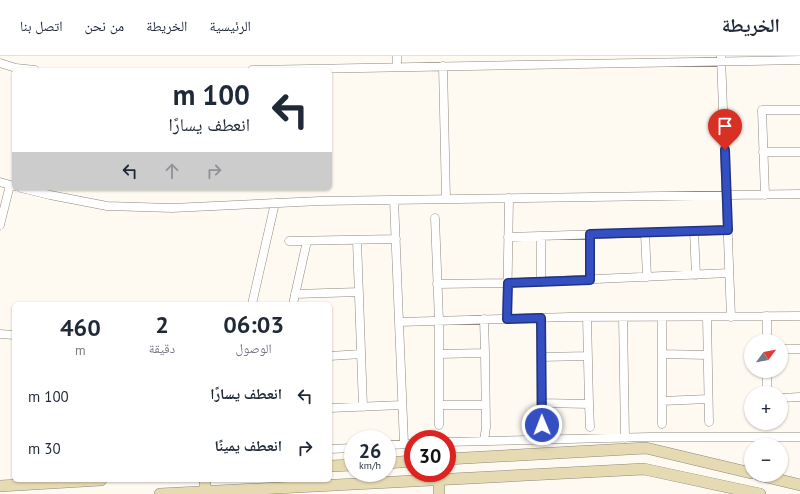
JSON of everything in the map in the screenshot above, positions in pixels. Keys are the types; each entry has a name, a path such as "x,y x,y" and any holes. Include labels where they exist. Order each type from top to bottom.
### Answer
{"street":[{"path":"397,56 397,67"},
{"path":"497,56 497,65"},
{"path":"332,68 721,59 800,60"},
{"path":"721,59 731,317"},
{"path":"0,63 16,68"},
{"path":"443,66 446,199"},
{"path":"765,194 762,110 800,110"},
{"path":"763,152 800,152"},
{"path":"0,182 12,186 0,225"},
{"path":"29,190 107,206 172,208 275,203 394,200 800,194"},
{"path":"507,319 509,198"},
{"path":"394,200 404,444 396,444"},
{"path":"252,302 275,203"},
{"path":"435,218 439,320 439,425"},
{"path":"508,237 728,230"},
{"path":"694,231 696,275"},
{"path":"645,233 647,277"},
{"path":"590,234 590,280"},
{"path":"541,236 541,282"},
{"path":"289,242 396,239"},
{"path":"357,240 363,407"},
{"path":"293,302 307,241"},
{"path":"437,284 541,282 730,273"},
{"path":"295,294 359,292"},
{"path":"766,316 767,334"},
{"path":"399,322 587,317 800,316"},
{"path":"587,317 590,427"},
{"path":"623,317 626,438"},
{"path":"662,317 662,424"},
{"path":"707,317 709,422"},
{"path":"541,318 542,425"},
{"path":"480,319 484,332 485,353 486,427 484,441"},
{"path":"0,334 12,335"},
{"path":"788,349 800,349"},
{"path":"439,354 485,353"},
{"path":"332,356 361,354"},
{"path":"662,354 707,355"},
{"path":"541,357 588,356"},
{"path":"788,398 800,397"},
{"path":"662,401 708,399"},
{"path":"541,403 589,404"},
{"path":"332,408 402,405"},
{"path":"439,405 486,405"},
{"path":"456,442 800,436"},
{"path":"332,449 344,448"},
{"path":"456,459 646,448 744,471"},
{"path":"332,466 344,465"},
{"path":"456,475 644,469 760,494"},
{"path":"160,494 205,493 404,479"},
{"path":"0,486 67,482"},
{"path":"205,482 205,493"},
{"path":"439,482 440,494"},
{"path":"788,482 800,485"}],"route":[{"path":"542,425 541,318 507,319 508,283 590,280 590,234 728,230 725,150"}]}
